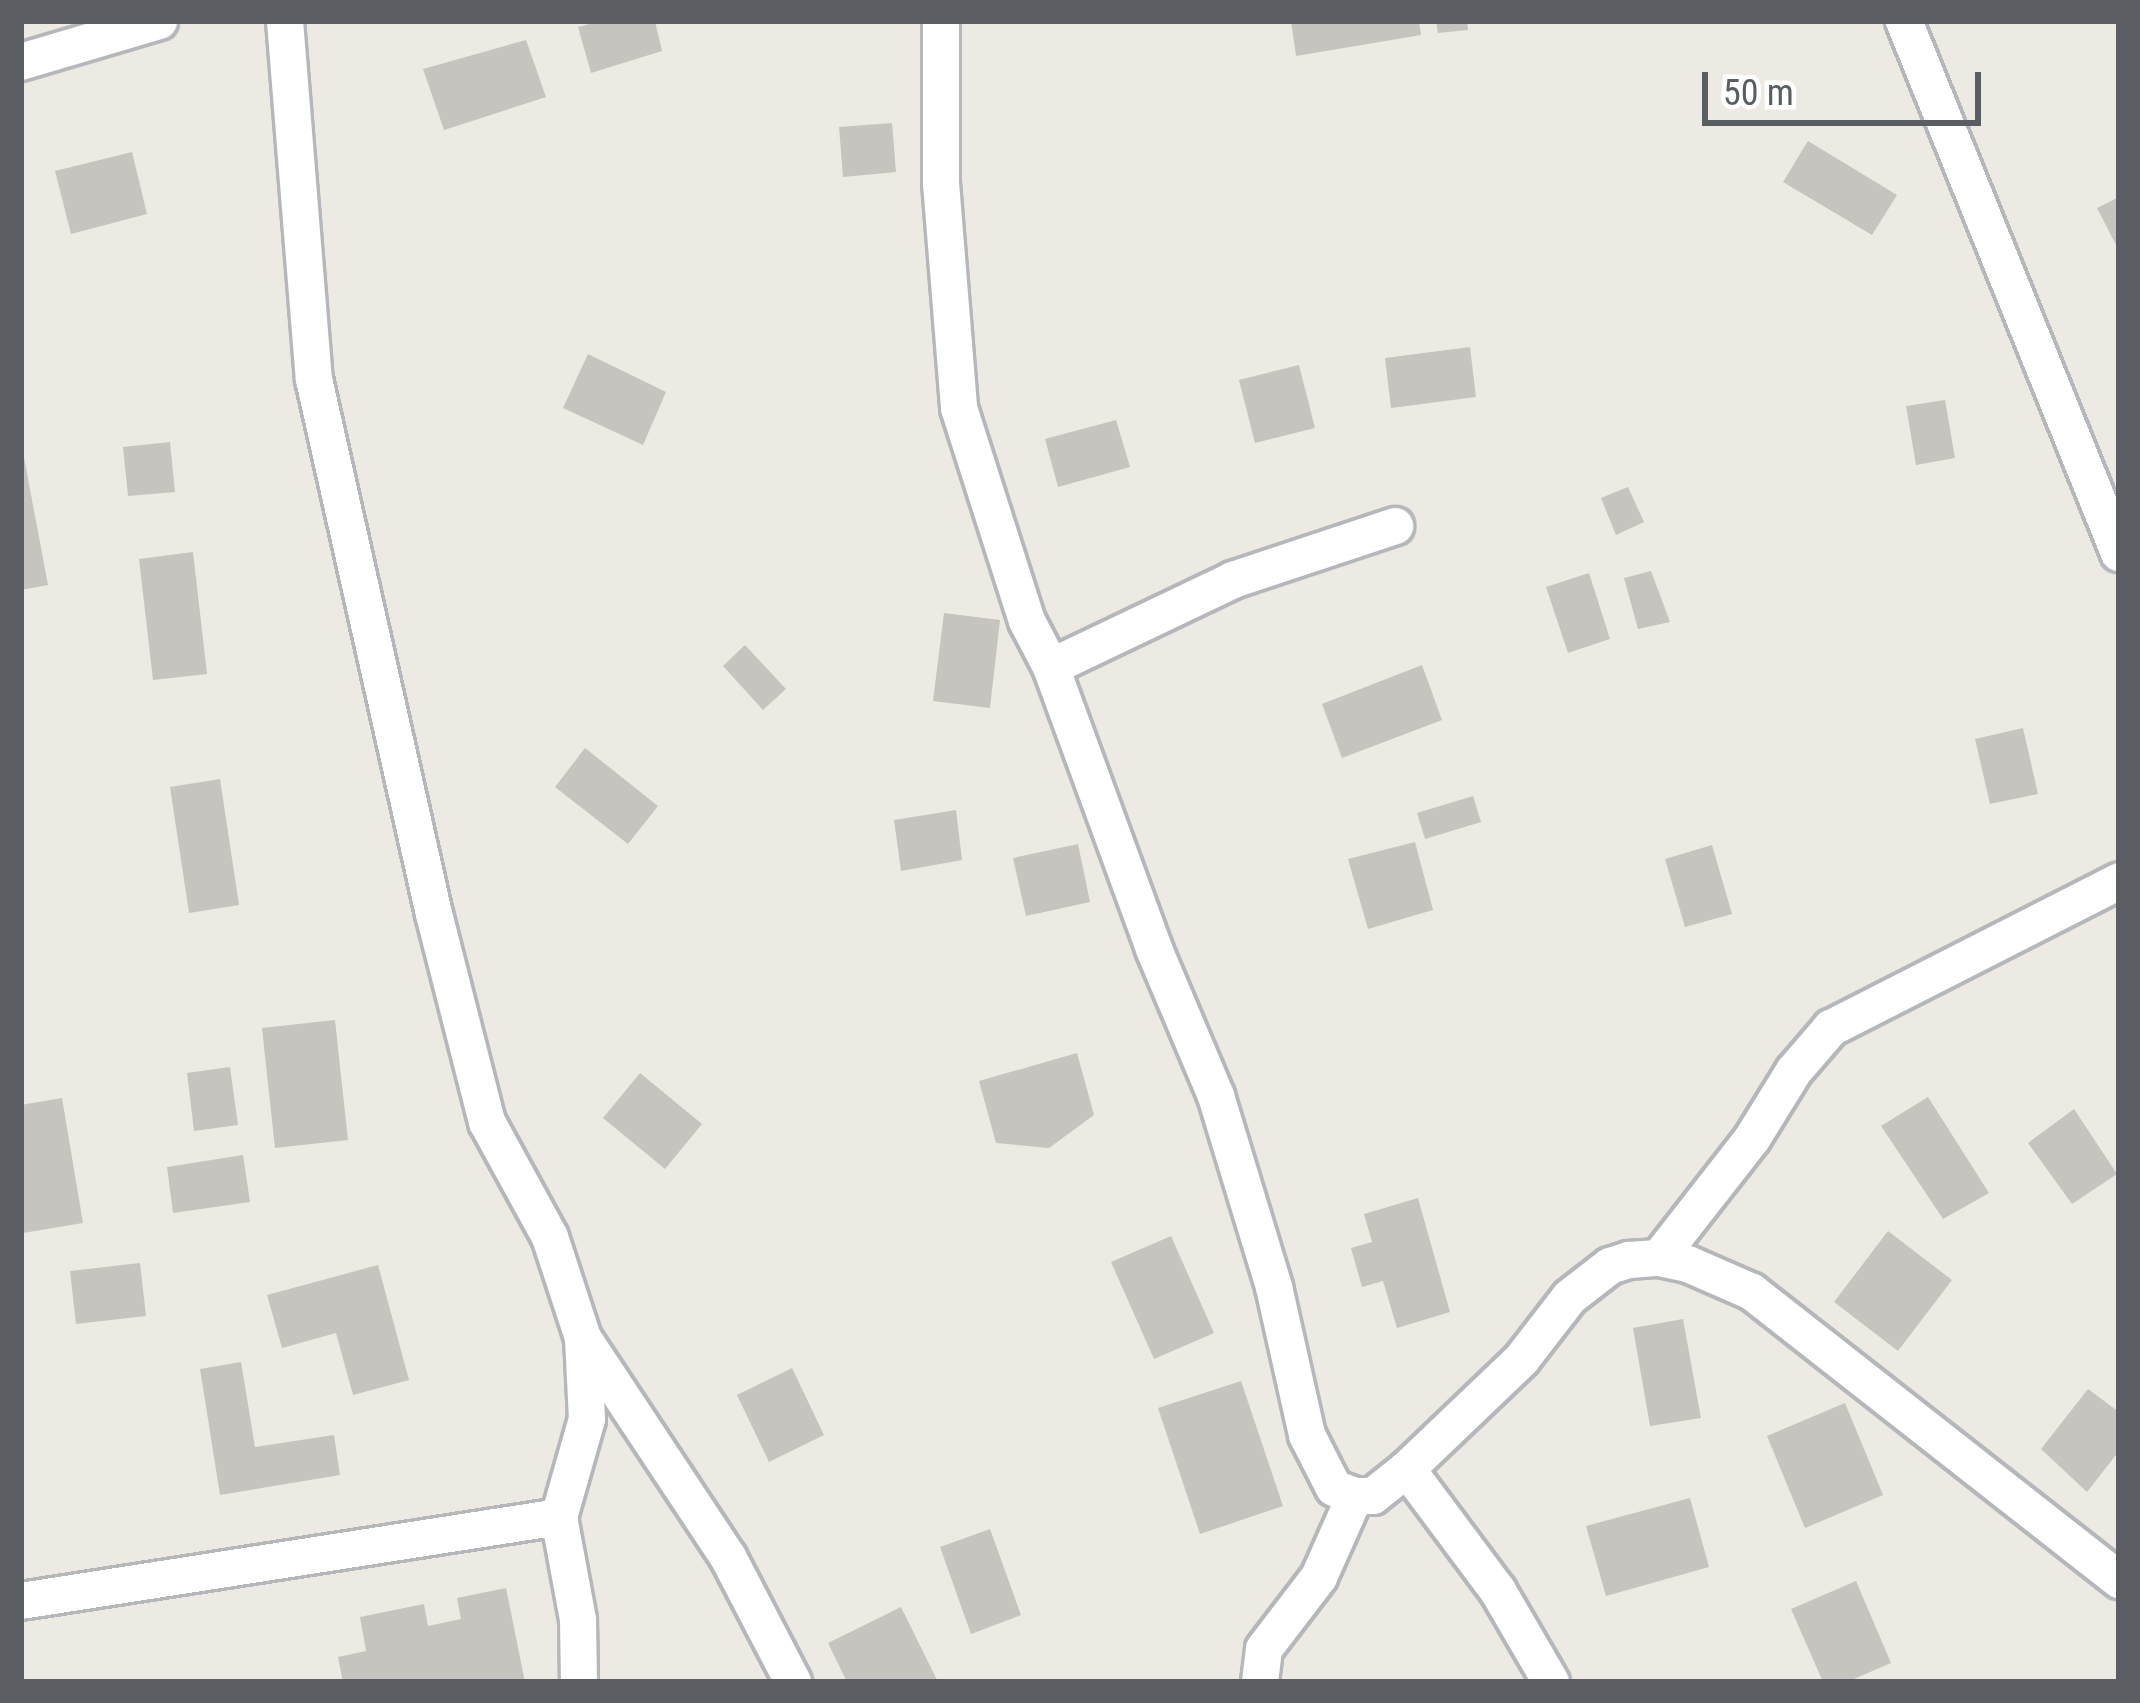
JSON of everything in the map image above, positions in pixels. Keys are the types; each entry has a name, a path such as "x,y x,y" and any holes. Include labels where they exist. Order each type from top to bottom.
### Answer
{"street":[{"path":"21,62 159,21"},
{"path":"285,21 314,379 434,914 487,1122 550,1238 584,1338 728,1557 793,1682"},
{"path":"941,21 941,183 958,408 1027,621 1051,667 1154,949 1216,1096 1274,1287 1307,1435 1334,1488 1355,1496 1373,1496 1522,1359 1570,1297 1610,1266 1659,1258 1752,1292 2119,1580"},
{"path":"1904,21 2119,553"},
{"path":"1051,667 1233,580 1395,526"},
{"path":"1659,1258 1752,1139 1793,1071 1831,1028 2119,880"},
{"path":"579,1682 578,1620 559,1517 587,1419 584,1338"},
{"path":"1407,1469 1498,1591 1551,1682"},
{"path":"1260,1682 1264,1649 1319,1577 1355,1496"},
{"path":"21,1601 559,1517"}],"building":[{"path":"601,21 655,21 662,51 591,73 578,27"},
{"path":"1291,21 1419,21 1421,35 1296,56"},
{"path":"1436,21 1467,21 1468,30 1438,33"},
{"path":"526,40 546,97 444,130 423,69"},
{"path":"892,123 896,172 843,177 839,127"},
{"path":"1808,141 1897,195 1872,235 1783,182"},
{"path":"132,152 147,214 71,234 55,171"},
{"path":"2119,197 2119,251 2097,208"},
{"path":"1470,347 1476,397 1391,408 1385,358"},
{"path":"588,354 666,392 643,445 563,408"},
{"path":"1299,365 1315,428 1255,443 1239,380"},
{"path":"1945,400 1955,458 1916,465 1906,406"},
{"path":"1116,420 1130,467 1058,487 1045,439"},
{"path":"170,442 175,492 128,496 123,447"},
{"path":"21,453 48,585 21,590"},
{"path":"1628,487 1644,522 1616,535 1601,498"},
{"path":"193,552 207,674 153,680 139,559"},
{"path":"1651,571 1670,622 1638,629 1624,578"},
{"path":"1589,573 1610,639 1568,653 1546,587"},
{"path":"944,613 1000,620 990,708 933,701"},
{"path":"745,645 786,689 763,710 723,666"},
{"path":"1422,665 1442,720 1342,758 1322,704"},
{"path":"2023,728 2038,794 1990,804 1975,739"},
{"path":"585,748 658,806 628,844 555,787"},
{"path":"220,779 239,905 189,913 170,787"},
{"path":"1473,796 1481,822 1425,839 1417,813"},
{"path":"956,810 962,860 901,871 894,820"},
{"path":"1415,842 1433,910 1368,929 1348,859"},
{"path":"1078,844 1090,902 1026,916 1013,858"},
{"path":"1712,845 1732,914 1685,927 1665,859"},
{"path":"335,1020 348,1140 275,1148 262,1028"},
{"path":"1077,1053 1094,1115 1049,1148 996,1143 979,1081"},
{"path":"230,1067 238,1125 194,1131 187,1073"},
{"path":"640,1073 702,1124 665,1169 603,1118"},
{"path":"1928,1097 1989,1193 1943,1219 1881,1126"},
{"path":"62,1098 83,1223 23,1233 21,1105"},
{"path":"2074,1109 2117,1174 2072,1204 2028,1143"},
{"path":"243,1155 250,1202 173,1213 167,1167"},
{"path":"1418,1198 1450,1312 1397,1328 1383,1281 1362,1287 1351,1248 1372,1242 1364,1214"},
{"path":"1888,1231 1952,1280 1898,1351 1834,1302"},
{"path":"1171,1236 1214,1333 1154,1359 1111,1262"},
{"path":"140,1263 146,1316 76,1324 70,1271"},
{"path":"378,1265 409,1380 353,1395 336,1333 282,1348 267,1295"},
{"path":"1683,1319 1701,1418 1650,1426 1633,1328"},
{"path":"241,1362 255,1447 334,1435 340,1475 220,1495 200,1369"},
{"path":"792,1368 824,1435 769,1462 737,1395"},
{"path":"1241,1381 1283,1506 1200,1534 1158,1408"},
{"path":"2088,1389 2119,1412 2119,1451 2087,1492 2041,1449"},
{"path":"1845,1403 1883,1495 1805,1528 1767,1436"},
{"path":"1690,1498 1709,1567 1606,1596 1586,1526"},
{"path":"990,1529 1021,1615 971,1634 940,1547"},
{"path":"1856,1581 1891,1663 1847,1682 1823,1682 1791,1609"},
{"path":"506,1588 525,1682 343,1682 338,1657 366,1651 360,1617 424,1604 428,1626 461,1619 457,1598"},
{"path":"901,1607 938,1682 847,1682 828,1643"}]}
